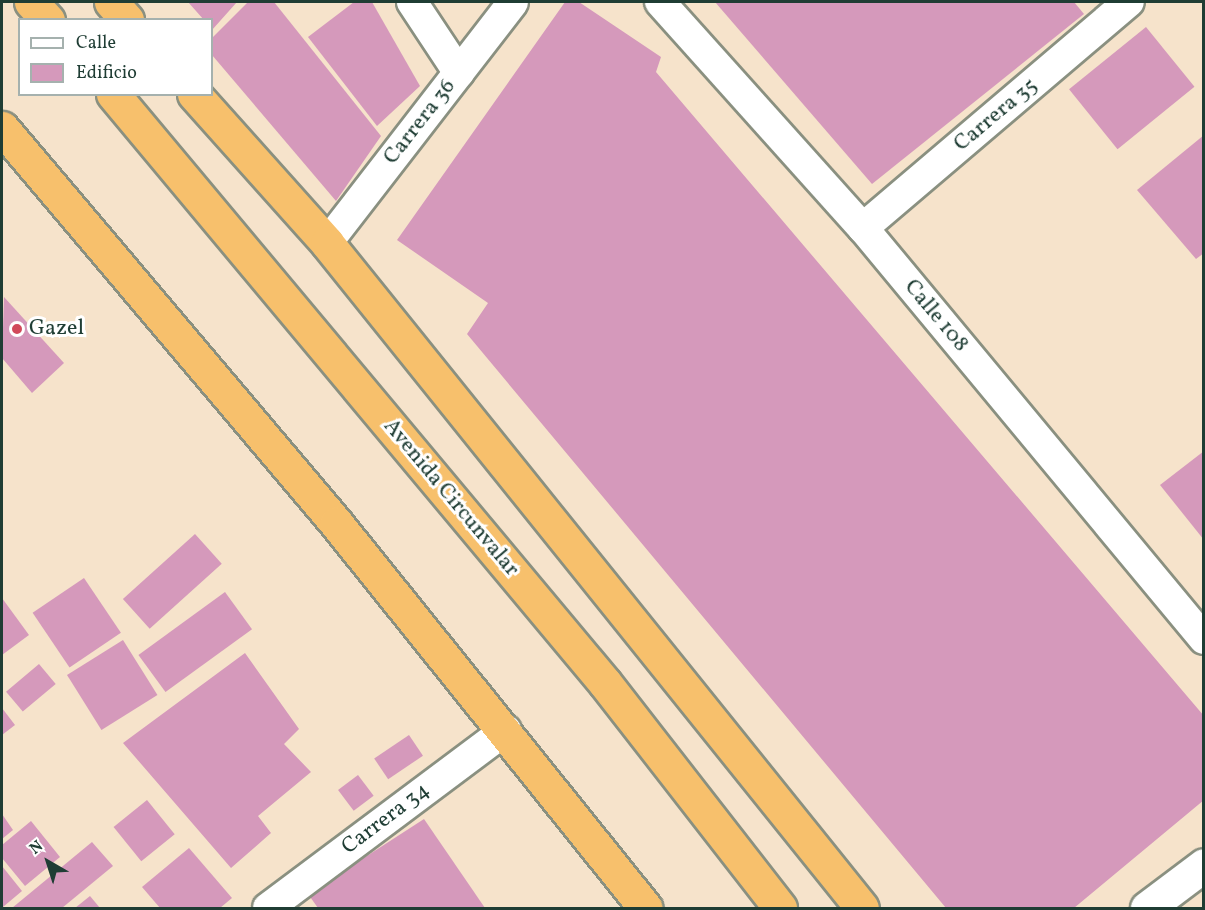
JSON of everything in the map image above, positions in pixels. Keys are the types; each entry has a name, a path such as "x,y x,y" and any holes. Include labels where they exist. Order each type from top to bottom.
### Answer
{"highway":[{"path":"31,2 46,18"},
{"path":"111,2 125,18"},
{"name":"Avenida Circunvalar","path":"115,96 605,683 780,909"},
{"path":"196,96 327,243 862,909"},
{"path":"2,128 506,730 646,909"}],"street":[{"path":"412,2 459,73"},
{"name":"Carrera 36","path":"327,243 513,2"},
{"name":"Calle 108","path":"660,2 863,228 1203,639"},
{"name":"Carrera 35","path":"863,228 1129,2"},
{"name":"Carrera 34","path":"268,909 506,730"},
{"path":"1147,909 1203,865"}],"building":[{"path":"188,2 237,2 213,29 213,18 202,18"},
{"path":"248,2 274,2 381,136 336,201 213,56 213,37"},
{"path":"354,2 372,2 420,86 377,126 308,37"},
{"path":"565,2 579,2 661,57 656,72 1204,716 1204,800 1074,908 946,908 467,334 488,303 397,240"},
{"path":"715,2 1074,2 1084,14 872,184"},
{"path":"1146,27 1194,87 1118,149 1069,89"},
{"path":"1204,135 1204,253 1196,259 1137,190"},
{"name":"Gazel","path":"4,297 64,363 32,393 2,358"},
{"path":"1204,451 1204,540 1160,485"},
{"path":"195,534 222,564 150,629 123,599"},
{"path":"84,578 121,633 70,667 33,613"},
{"path":"225,592 252,629 165,692 138,655"},
{"path":"2,598 29,635 2,655"},
{"path":"123,640 157,695 101,730 67,675"},
{"path":"245,653 299,729 284,744 311,772 258,816 271,833 231,868 123,743"},
{"path":"39,664 56,684 23,712 6,692"},
{"path":"2,708 15,725 2,735"},
{"path":"409,735 423,756 388,779 374,758"},
{"path":"358,775 374,796 354,811 338,790"},
{"path":"147,800 175,834 141,861 114,827"},
{"path":"2,814 13,830 2,839"},
{"path":"424,819 485,908 318,908 308,894"},
{"path":"31,821 60,857 25,886 2,858 2,845"},
{"path":"92,842 113,866 62,908 12,908"},
{"path":"189,848 232,898 220,908 160,908 142,887"},
{"path":"2,866 22,891 3,907 2,905"},
{"path":"90,896 100,908 75,908"}],"place":[{"name":"Gazel","path":"17,329"}]}
